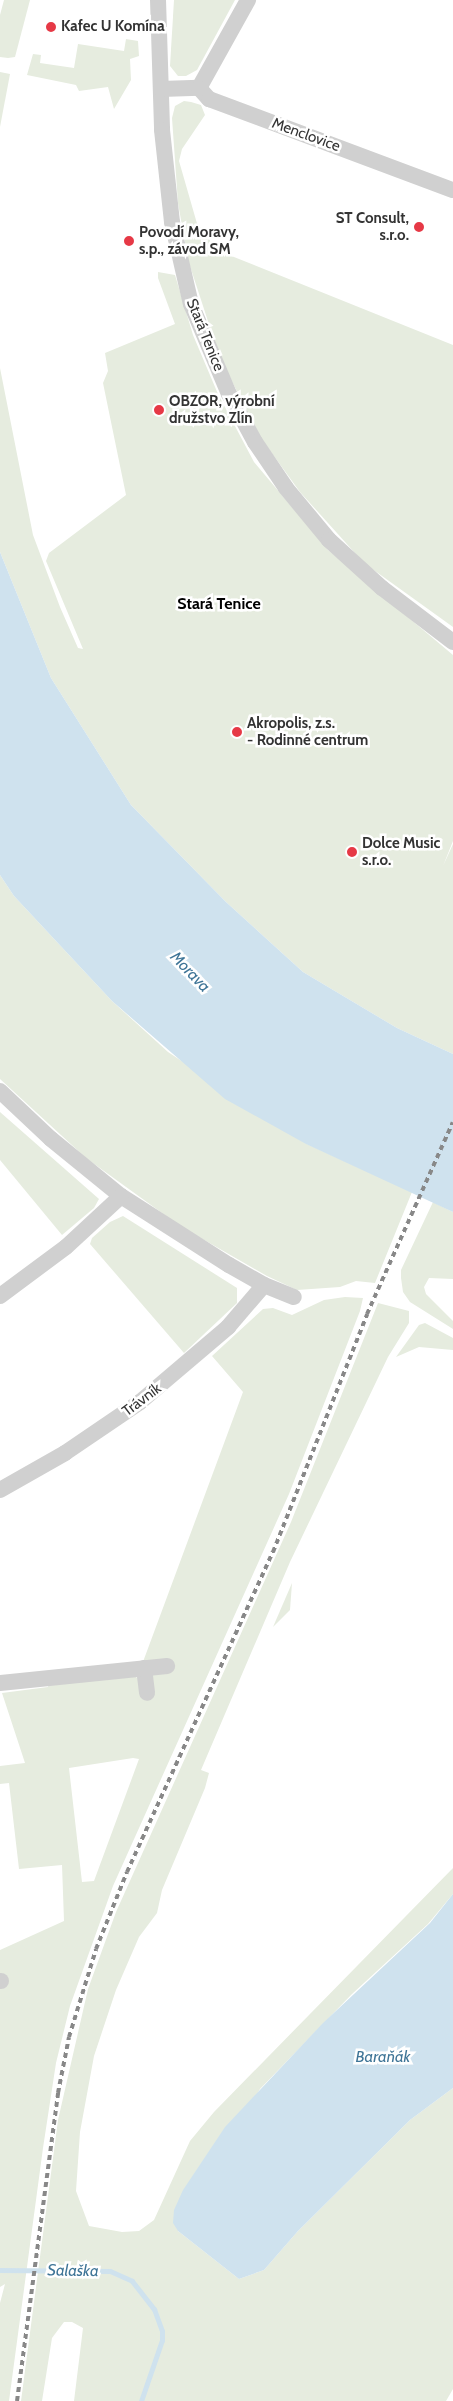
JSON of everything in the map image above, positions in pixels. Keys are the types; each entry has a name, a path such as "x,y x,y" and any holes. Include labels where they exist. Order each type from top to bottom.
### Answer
{"street":[{"name":"Stará Tenice","path":"158,0 165,172 180,261 191,304 229,394 286,488 329,540 382,588 453,642"},
{"path":"161,89 199,88 248,0"},
{"name":"Menclovice","path":"199,88 209,99 453,190"},
{"path":"0,1090 51,1139 121,1196 264,1285 294,1297"},
{"path":"0,1296 66,1247 121,1196"},
{"name":"Trávník","path":"0,1490 65,1453 140,1402 228,1327 264,1285"},
{"path":"0,1683 167,1666"},
{"path":"144,1668 147,1693"}],"shaded area":[{"path":"4,0 30,0 15,57 8,58 0,57 0,15"},
{"path":"174,0 235,0 197,70 186,76 178,76 170,66"},
{"path":"126,39 138,41 139,56 130,59 131,80 114,109 108,87 79,91 76,85 27,75 33,54 41,55 40,63 74,68 78,44 124,51"},
{"path":"0,72 10,74 0,127"},
{"path":"184,101 201,105 205,115 182,149 179,161 198,227 204,228 214,249 453,345 453,627 364,563 300,492 258,434 219,355 188,260 178,203 172,118 175,106"},
{"path":"158,272 175,275 193,335 218,394 254,462 328,550 453,655 453,841 443,866 453,844 453,1054 397,1028 303,972 226,902 131,805 51,678 0,552 0,368 33,535 60,607 78,648 83,649 46,561 49,553 126,495 103,383 108,371 105,353 175,324 158,278"},
{"path":"0,875 14,896 112,1001 168,1052 307,1144 412,1192 375,1283 356,1281 340,1287 297,1290 267,1276 180,1226 86,1158 0,1079"},
{"path":"0,1112 99,1199 94,1208 62,1235 0,1160"},
{"path":"433,1202 453,1212 453,1279 429,1278 424,1287 426,1294 453,1321 453,1329 410,1302 403,1292 401,1270"},
{"path":"123,1216 237,1288 237,1303 184,1353 90,1244 92,1238 110,1222"},
{"path":"345,1297 363,1298 360,1311 289,1494 113,1886 70,2006 56,2063 9,2401 0,2401 0,2303 5,2284 0,2287 0,1950 64,1921 62,1865 19,1869 9,1783 0,1784 0,1766 25,1763 2,1693 48,1687 49,1682 134,1675 137,1678 243,1392 212,1356 263,1309 273,1308 292,1315 324,1300","holes":["133,1758 139,1759 94,1881 82,1882 69,1768"]},
{"path":"378,1303 409,1311 409,1323 388,1357 290,1562 201,1770 209,1773 205,1788 162,1890 157,1913 139,1937 116,1990 94,2056 80,2132 76,2191 89,2226 122,2232 139,2231 154,2220 190,2141 214,2112 453,1868 453,1894 428,1924 352,1994 260,2089 178,2231 239,2279 264,2270 298,2231 410,2120 453,2088 453,2389 446,2401 74,2401 83,2328 72,2322 64,2322 52,2338 42,2401 21,2401 58,2120 88,1989 116,1912 291,1522"},
{"path":"425,1323 453,1338 453,1350 419,1347 396,1357 419,1325"},
{"path":"292,1583 290,1610 273,1627"}],"water":[{"name":"Morava","path":"0,552 51,678 131,805 226,902 303,972 397,1028 453,1054 453,1212 306,1144 225,1099 112,1001 14,896 0,875"},
{"name":"Baraňák","path":"453,1894 453,2088 410,2120 298,2231 264,2270 239,2279 178,2231 173,2223 174,2210 183,2190 225,2127 323,2023 430,1923"}],"waterway":[{"name":"Salaška","path":"0,2270 110,2271 132,2281 154,2309 162,2331 162,2340 141,2401"}],"railway":[{"path":"17,2401 58,2093 69,2037 96,1949 127,1872 273,1552 367,1314 453,1122"}],"place":[{"name":"Kafec U Komína","path":"51,27"},
{"name":"ST Consult, s.r.o.","path":"419,227"},
{"name":"Povodí Moravy, s.p., závod SM","path":"129,241"},
{"name":"OBZOR, výrobní družstvo Zlín","path":"159,410"},
{"name":"Akropolis, z.s. - Rodinné centrum","path":"237,732"},
{"name":"Dolce Music s.r.o.","path":"352,852"}],"district":[{"name":"Stará Tenice","path":"219,604"}]}
